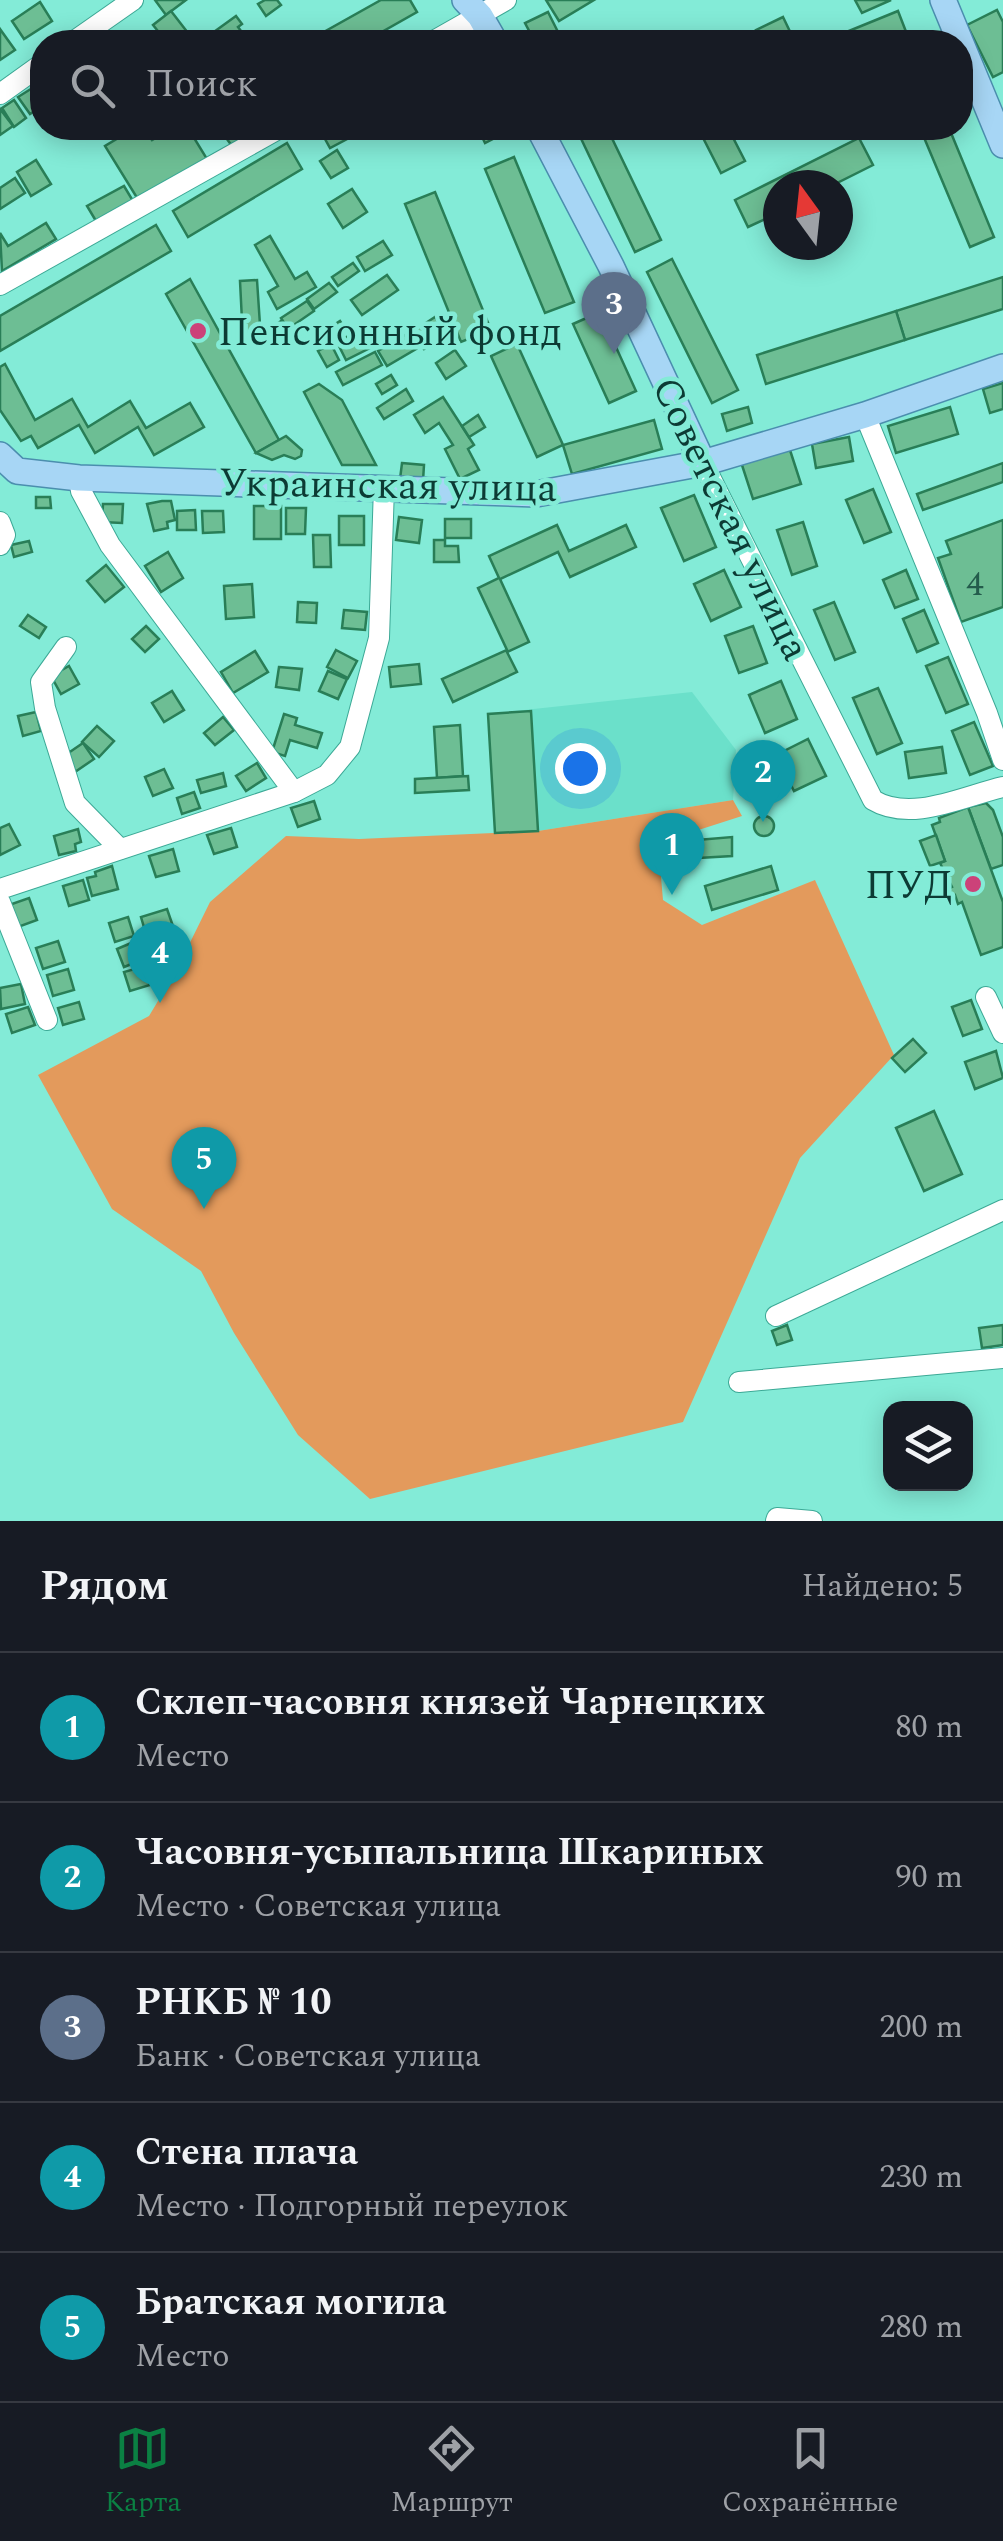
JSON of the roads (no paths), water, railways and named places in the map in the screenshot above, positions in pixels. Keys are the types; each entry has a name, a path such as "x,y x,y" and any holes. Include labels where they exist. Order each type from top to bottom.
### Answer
{"main road":[{"path":"942,0 955,30"},
{"path":"472,8 487,30"},
{"path":"973,74 1003,145"},
{"name":"Советская улица","path":"545,140 618,281 703,464"},
{"name":"Украинская улица","path":"6,469 80,478 536,494 703,464 1003,368"}],"street":[{"path":"90,30 133,0"},
{"path":"446,30 472,8 506,0"},
{"path":"0,94 30,73"},
{"path":"0,285 259,140"},
{"path":"864,415 995,710 1003,760"},
{"name":"Советская улица","path":"703,464 873,800 896,810 922,808 1002,788"},
{"path":"80,478 81,492 110,545 294,792"},
{"path":"0,889 294,792 326,775 350,747 379,638 384,487"},
{"path":"0,522 5,535 0,545"},
{"path":"66,647 41,682 45,708 75,803 120,849"},
{"path":"0,902 48,1020"},
{"path":"986,997 1003,1033"},
{"path":"776,1316 1003,1210"},
{"path":"739,1382 1003,1358"},
{"path":"776,1519 812,1521"}],"place":[{"name":"Пенсионный фонд","path":"198,331"},
{"name":"РНКБ № 10","path":"614,354"},
{"name":"Часовня-усыпальница Шкариных","path":"763,822"},
{"name":"ПУД","path":"973,884"},
{"name":"Склеп-часовня князей Чарнецких","path":"672,895"},
{"name":"Стена плача","path":"160,1003"},
{"name":"Братская могила","path":"204,1209"}]}
